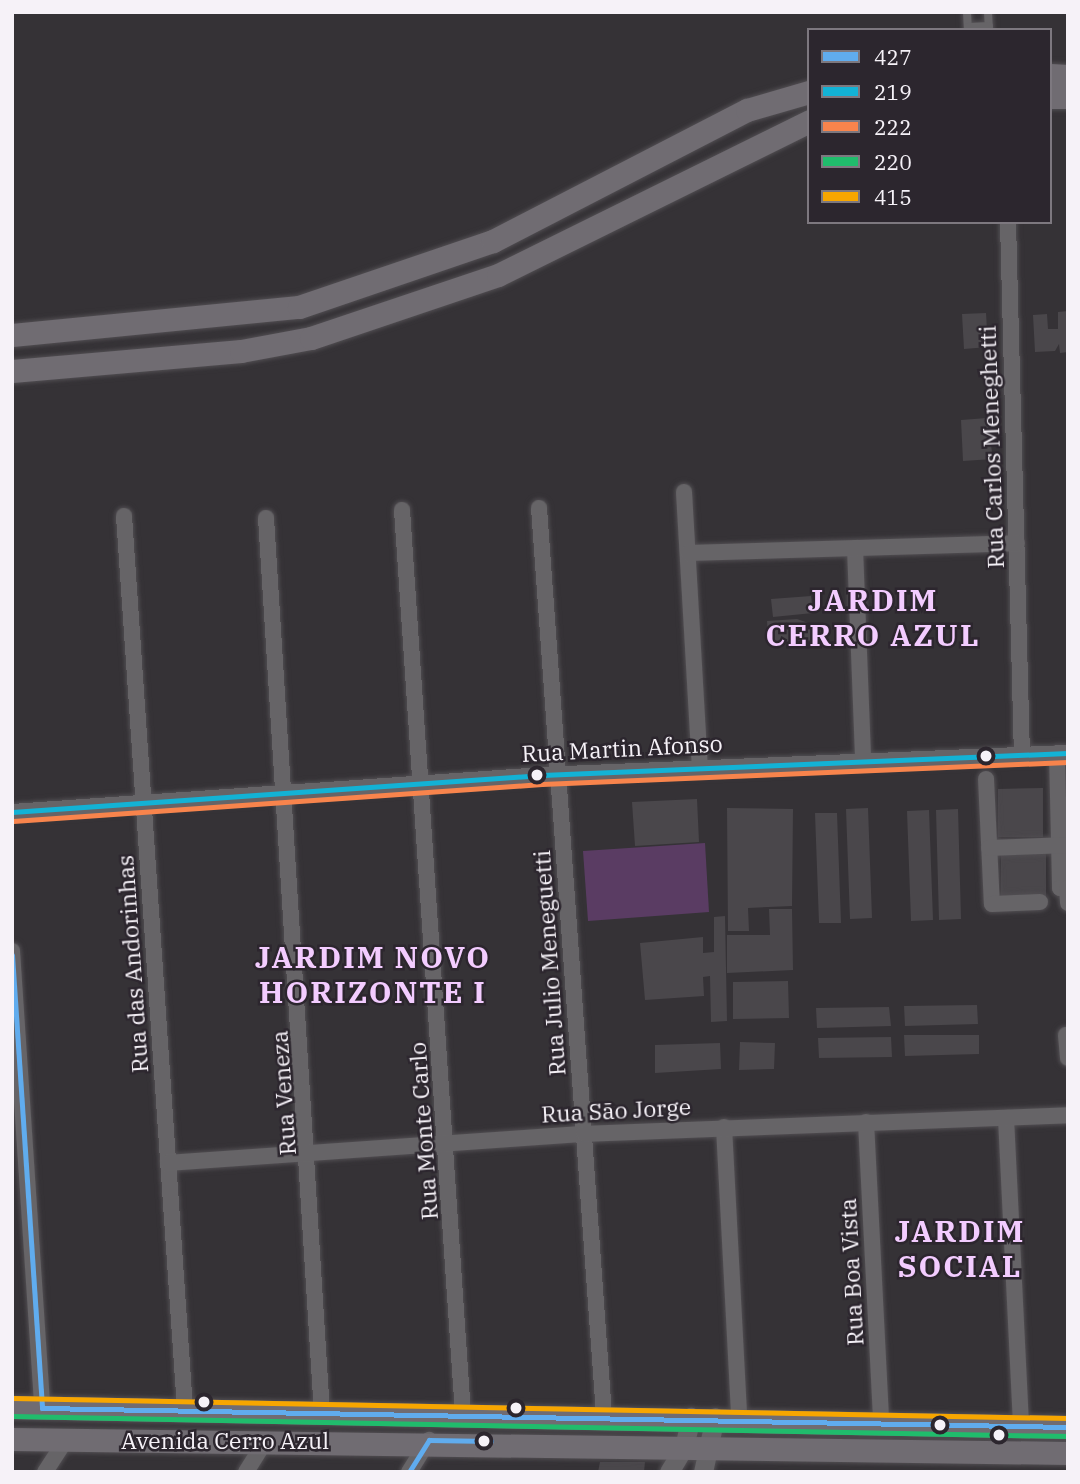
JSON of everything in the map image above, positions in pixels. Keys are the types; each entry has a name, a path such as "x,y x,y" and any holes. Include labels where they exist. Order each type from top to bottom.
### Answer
{"main road":[{"path":"12,335 265,314 376,283 492,241 747,110 807,93"},
{"path":"12,371 276,347 389,314 498,275 807,122"},
{"path":"376,283 389,314"},
{"name":"Avenida Cerro Azul","path":"12,1407 739,1417 1068,1427"},
{"path":"56,1440 103,1426 100,1408"},
{"path":"149,1440 138,1429 141,1416 185,1409"},
{"path":"470,1440 519,1432 529,1423 525,1415"},
{"name":"Avenida Cerro Azul","path":"12,1439 470,1440 684,1447 1068,1453"}],"street":[{"name":"Rua Carlos Meneghetti","path":"1007,224 1022,755"},
{"path":"684,492 700,766"},
{"name":"Rua Julio Meneguetti","path":"539,508 604,1415"},
{"name":"Rua Monte Carlo","path":"402,510 423,783 463,1415"},
{"name":"Rua das Andorinhas","path":"124,516 185,1409"},
{"name":"Rua Veneza","path":"266,518 311,1153 323,1413"},
{"path":"688,553 1017,543"},
{"path":"855,548 863,759"},
{"path":"1063,753 1060,888 1067,888 1068,903"},
{"name":"Rua Martin Afonso","path":"12,812 700,766 1063,753"},
{"path":"986,779 992,904 1040,902"},
{"path":"989,848 1063,846"},
{"path":"12,951 42,1408"},
{"path":"1067,1035 1068,1058"},
{"name":"Rua São Jorge","path":"168,1163 584,1134 1068,1115"},
{"path":"1006,1118 1021,1426"},
{"name":"Rua Boa Vista","path":"866,1122 881,1421"},
{"path":"724,1128 739,1417"},
{"path":"669,1472 684,1447 691,1417"},
{"path":"703,1472 715,1417"},
{"path":"45,1472 56,1440"},
{"path":"409,1472 429,1440"},
{"path":"246,1472 265,1441"}],"lane":[{"path":"967,12 968,28 989,28 988,12"}],"shaded area":[{"path":"705,843 709,912 588,921 583,851"}],"building":[{"path":"1068,311 1068,352 1060,353 1059,344 1055,351 1035,352 1033,315 1047,314 1048,329 1058,329 1058,312"},
{"path":"986,313 988,347 964,349 962,314"},
{"path":"987,418 993,459 963,461 961,420"},
{"path":"811,596 813,613 773,617 771,599"},
{"path":"797,619 814,625 813,640 773,643 768,637 767,621"},
{"path":"1043,788 1043,837 998,837 998,789"},
{"path":"697,799 699,842 635,846 632,802"},
{"path":"727,808 793,809 792,906 748,908 749,931 728,931"},
{"path":"868,808 872,918 850,919 846,809"},
{"path":"958,809 961,919 939,920 936,810"},
{"path":"929,810 933,920 911,921 907,811"},
{"path":"815,813 837,813 841,923 819,923"},
{"path":"1001,850 1046,850 1046,898 1001,899"},
{"path":"769,909 792,909 793,970 727,973 727,935 770,935"},
{"path":"725,916 727,1021 711,1022 710,976 703,977 704,996 645,1000 640,943 703,937 703,953 714,952 714,917"},
{"path":"788,981 789,1018 733,1019 733,982"},
{"path":"977,1005 978,1024 905,1026 904,1006"},
{"path":"889,1007 891,1026 817,1028 816,1008"},
{"path":"904,1035 979,1035 979,1054 905,1056"},
{"path":"891,1037 892,1057 819,1058 818,1038"},
{"path":"740,1042 775,1043 774,1069 739,1070"},
{"path":"720,1043 721,1069 655,1073 655,1045"},
{"path":"600,1462 645,1462 644,1472 598,1472"}],"transit line":[{"name":"219","path":"12,812 542,775 1068,753"},
{"name":"222","path":"13,821 542,784 1068,762"},
{"name":"427","path":"12,955 42,1408 1068,1427"},
{"name":"415","path":"12,1398 1068,1418"},
{"name":"220","path":"12,1416 1068,1436"},
{"name":"427","path":"409,1472 429,1440 491,1441"}],"district":[{"name":"JARDIM CERRO AZUL","path":"873,617"},
{"name":"JARDIM NOVO HORIZONTE I","path":"373,974"},
{"name":"JARDIM SOCIAL","path":"960,1248"}]}
